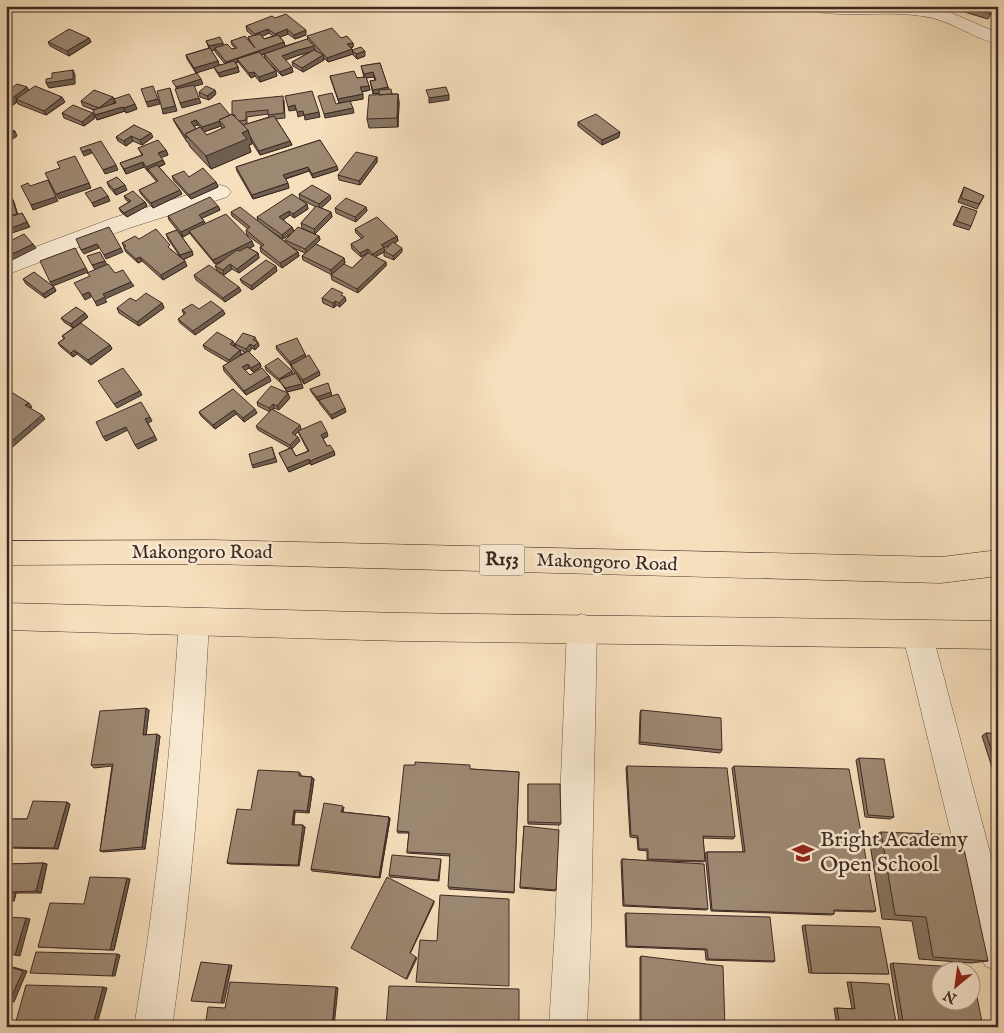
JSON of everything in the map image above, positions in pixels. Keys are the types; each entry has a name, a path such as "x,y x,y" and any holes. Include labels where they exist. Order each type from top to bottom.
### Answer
{"main road":[{"name":"Makongoro Road","path":"6,553 211,552 404,556 605,564 941,570 998,563"},
{"path":"6,616 194,622 998,636"}],"street":[{"path":"813,6 835,11 879,8 924,10 939,14 998,39"},
{"path":"6,267 121,223 220,192"},
{"path":"152,1027 162,969 179,833 194,622"},
{"path":"568,1027 573,928 582,628"},
{"path":"918,636 998,953"}],"building":[{"path":"963,6 995,6 991,14"},
{"path":"286,14 306,30 294,35 287,29 275,34 268,29 255,34 246,26 272,16 275,18"},
{"path":"332,28 341,38 347,36 353,43 347,44 352,49 327,58 307,36"},
{"path":"69,29 89,38 67,51 48,42"},
{"path":"260,34 264,39 278,35 284,42 226,62 215,48 227,44 232,49 237,48 231,41 245,36 255,48 248,37"},
{"path":"220,37 223,43 209,46 206,41"},
{"path":"307,39 314,46 282,56 292,67 280,72 264,54"},
{"path":"361,47 365,51 356,54 352,50"},
{"path":"210,48 218,61 194,68 186,55"},
{"path":"314,50 323,55 302,68 292,62"},
{"path":"259,52 276,71 259,77 254,72 249,73 237,59"},
{"path":"234,61 238,67 218,73 214,67"},
{"path":"380,63 388,87 373,90 370,81 376,80 373,72 364,74 361,66"},
{"path":"73,70 73,79 46,83 46,79 52,78 52,73"},
{"path":"354,71 357,78 366,77 369,86 360,87 363,94 338,99 330,76"},
{"path":"197,73 201,79 176,87 172,81"},
{"path":"17,84 27,87 6,103 6,92"},
{"path":"194,85 199,98 180,103 175,89"},
{"path":"35,86 62,97 44,111 16,99"},
{"path":"153,86 158,99 146,102 141,89"},
{"path":"206,86 215,90 207,96 199,92"},
{"path":"446,87 449,95 429,98 426,90"},
{"path":"170,88 175,106 162,109 157,91"},
{"path":"391,89 392,94 379,95 379,90"},
{"path":"94,90 113,97 99,108 81,101"},
{"path":"312,91 319,112 304,115 303,111 297,112 295,105 288,107 285,96"},
{"path":"332,93 336,104 350,101 353,108 324,114 318,96"},
{"path":"129,94 135,104 95,115 93,110 116,103 114,99"},
{"path":"398,94 397,118 367,119 369,95"},
{"path":"283,96 284,113 268,115 268,110 246,112 246,120 239,121 235,115 232,115 232,101"},
{"path":"220,103 230,115 220,121 202,127 196,120 191,122 196,129 185,134 186,138 173,119"},
{"path":"73,105 93,113 82,122 62,113"},
{"path":"232,114 248,130 242,133 247,139 206,156 185,134 200,127 207,135 225,127 219,120"},
{"path":"596,114 620,132 602,140 578,122"},
{"path":"274,116 290,141 259,151 248,130 243,125"},
{"path":"134,125 151,133 140,140 131,136 124,141 116,137"},
{"path":"6,128 15,131 6,138"},
{"path":"158,140 166,150 158,153 163,160 146,167 143,162 124,169 120,163 143,155 138,148"},
{"path":"320,140 337,166 312,174 308,167 283,175 288,183 252,195 236,167"},
{"path":"101,141 116,165 103,170 90,149 82,152 80,148"},
{"path":"356,152 377,157 359,181 338,175"},
{"path":"75,156 89,183 56,194 45,173 60,168 57,162"},
{"path":"157,165 180,190 151,203 139,190 158,181 148,169"},
{"path":"6,167 8,167 7,178 6,178"},
{"path":"203,168 216,182 189,195 172,176 184,171 189,177"},
{"path":"117,177 125,185 114,190 107,182"},
{"path":"48,180 56,197 31,205 21,186 28,183 30,186"},
{"path":"312,185 330,195 319,204 299,194"},
{"path":"101,187 108,196 92,203 85,193"},
{"path":"964,187 984,196 979,204 961,198"},
{"path":"133,191 145,202 124,213 119,208 131,201 124,196"},
{"path":"292,194 307,204 293,214 289,211 279,217 292,227 282,235 257,217"},
{"path":"210,197 218,206 199,215 204,221 181,232 168,216"},
{"path":"12,198 17,214 6,217 6,199"},
{"path":"346,198 366,207 355,217 335,208"},
{"path":"316,206 331,212 314,229 301,223"},
{"path":"962,206 977,211 971,226 956,221"},
{"path":"240,207 298,252 280,263 260,247 264,245 246,230 250,227 231,212"},
{"path":"22,213 27,222 6,230 6,218"},
{"path":"226,214 252,241 213,260 189,231"},
{"path":"377,217 397,236 381,245 384,247 373,254 368,249 360,253 351,244 364,237 355,229"},
{"path":"109,227 121,248 104,255 97,244 81,250 76,239"},
{"path":"298,227 319,236 305,249 285,240"},
{"path":"156,229 170,245 168,247 185,261 161,275 140,257 136,259 124,248 126,246 122,243 135,236 139,239"},
{"path":"177,230 192,251 180,255 166,234"},
{"path":"24,234 33,244 6,257 6,243"},
{"path":"393,242 402,248 393,256 384,251"},
{"path":"316,244 344,258 331,270 302,256"},
{"path":"247,247 258,253 237,269 230,264 223,270 215,266 237,250 240,251"},
{"path":"75,248 86,268 50,282 40,261"},
{"path":"100,252 105,261 92,265 87,256"},
{"path":"368,253 386,262 357,289 331,275 344,264 352,268"},
{"path":"266,260 276,266 251,286 240,279"},
{"path":"108,264 115,273 123,270 131,282 103,294 105,297 95,302 89,292 82,295 74,283 90,276 87,273"},
{"path":"209,265 239,287 223,298 194,275"},
{"path":"34,272 54,287 43,294 23,279"},
{"path":"332,288 343,293 341,295 345,297 339,303 335,301 333,303 322,298"},
{"path":"146,293 162,303 137,322 117,308 130,298 136,301"},
{"path":"211,301 223,310 193,331 178,319 186,313 182,310 192,304 199,309"},
{"path":"76,307 85,313 71,324 61,318"},
{"path":"81,323 110,345 88,360 74,350 71,353 58,343 65,338 62,336"},
{"path":"217,332 233,341 230,344 240,350 229,360 203,345"},
{"path":"243,333 255,337 253,340 258,342 254,346 250,344 246,349 235,344"},
{"path":"297,338 305,354 290,362 276,346"},
{"path":"248,351 260,363 251,368 248,364 242,367 250,375 262,368 269,376 244,391 223,366"},
{"path":"309,355 319,371 303,380 291,365"},
{"path":"278,358 292,371 279,379 265,366"},
{"path":"123,368 140,391 114,404 98,381"},
{"path":"296,373 302,384 285,388 279,380"},
{"path":"328,383 331,392 317,397 310,389"},
{"path":"271,386 288,393 277,406 273,404 269,408 257,402"},
{"path":"233,389 255,409 243,418 234,410 213,425 199,412"},
{"path":"8,390 29,403 25,405 42,415 6,446 6,392"},
{"path":"338,394 345,408 331,415 319,400"},
{"path":"141,402 150,417 145,419 155,436 135,445 126,427 103,437 96,422"},
{"path":"272,409 300,425 292,433 298,437 290,445 256,426"},
{"path":"321,421 327,432 321,435 327,446 330,445 334,451 287,468 279,453 291,448 296,456 309,451 298,431"},
{"path":"272,447 275,458 252,465 249,454"},
{"path":"146,708 143,735 157,734 142,847 100,851 113,764 91,765 100,711"},
{"path":"641,710 721,718 722,750 640,742"},
{"path":"986,733 998,734 998,771"},
{"path":"859,758 884,759 894,817 868,815"},
{"path":"415,762 470,765 470,769 519,772 514,892 448,887 450,854 407,852 409,832 397,831 404,765 415,765"},
{"path":"627,766 727,768 735,837 703,836 705,861 648,859 648,849 639,849 638,836 631,835"},
{"path":"734,766 849,769 876,911 834,910 834,914 712,910 707,852 745,852"},
{"path":"258,770 299,772 299,776 312,777 307,811 294,810 292,825 303,825 298,865 227,863 237,809 251,810"},
{"path":"528,784 560,784 561,823 528,822"},
{"path":"33,801 67,802 54,848 6,847 6,819 27,819"},
{"path":"324,803 343,806 341,812 389,817 379,877 311,869"},
{"path":"524,826 559,830 556,890 520,887"},
{"path":"881,832 961,835 988,961 933,957 926,917 895,915"},
{"path":"392,855 441,859 438,880 389,875"},
{"path":"622,859 704,864 708,909 624,905"},
{"path":"43,863 36,891 12,892 10,900 6,900 6,864"},
{"path":"90,877 127,878 110,950 38,947 50,903 84,904"},
{"path":"387,877 434,901 410,953 416,957 406,979 351,948"},
{"path":"440,895 509,899 509,986 416,982 420,940 437,941"},
{"path":"626,913 770,917 775,961 708,959 707,949 627,946"},
{"path":"6,917 26,918 15,955 6,955"},
{"path":"805,925 880,927 889,974 812,973"},
{"path":"36,952 117,954 112,976 30,973"},
{"path":"641,956 723,966 725,1027 641,1027"},
{"path":"201,962 229,965 221,1003 191,1001"},
{"path":"893,963 932,966 932,1010 980,1010 983,1027 904,1027"},
{"path":"6,966 23,971 9,1002 6,1001"},
{"path":"230,982 336,987 332,1027 205,1027 208,1007 225,1008"},
{"path":"851,982 889,984 897,1027 840,1027 837,1008 855,1009"},
{"path":"26,985 103,987 94,1021 90,1021 89,1027 15,1025"},
{"path":"389,986 519,989 519,1027 386,1027"},
{"path":"366,1022 382,1022 382,1027 365,1027"},
{"path":"799,1023 800,1027 735,1027 735,1026"}],"place":[{"name":"Bright Academy Open School","path":"803,853"}]}
